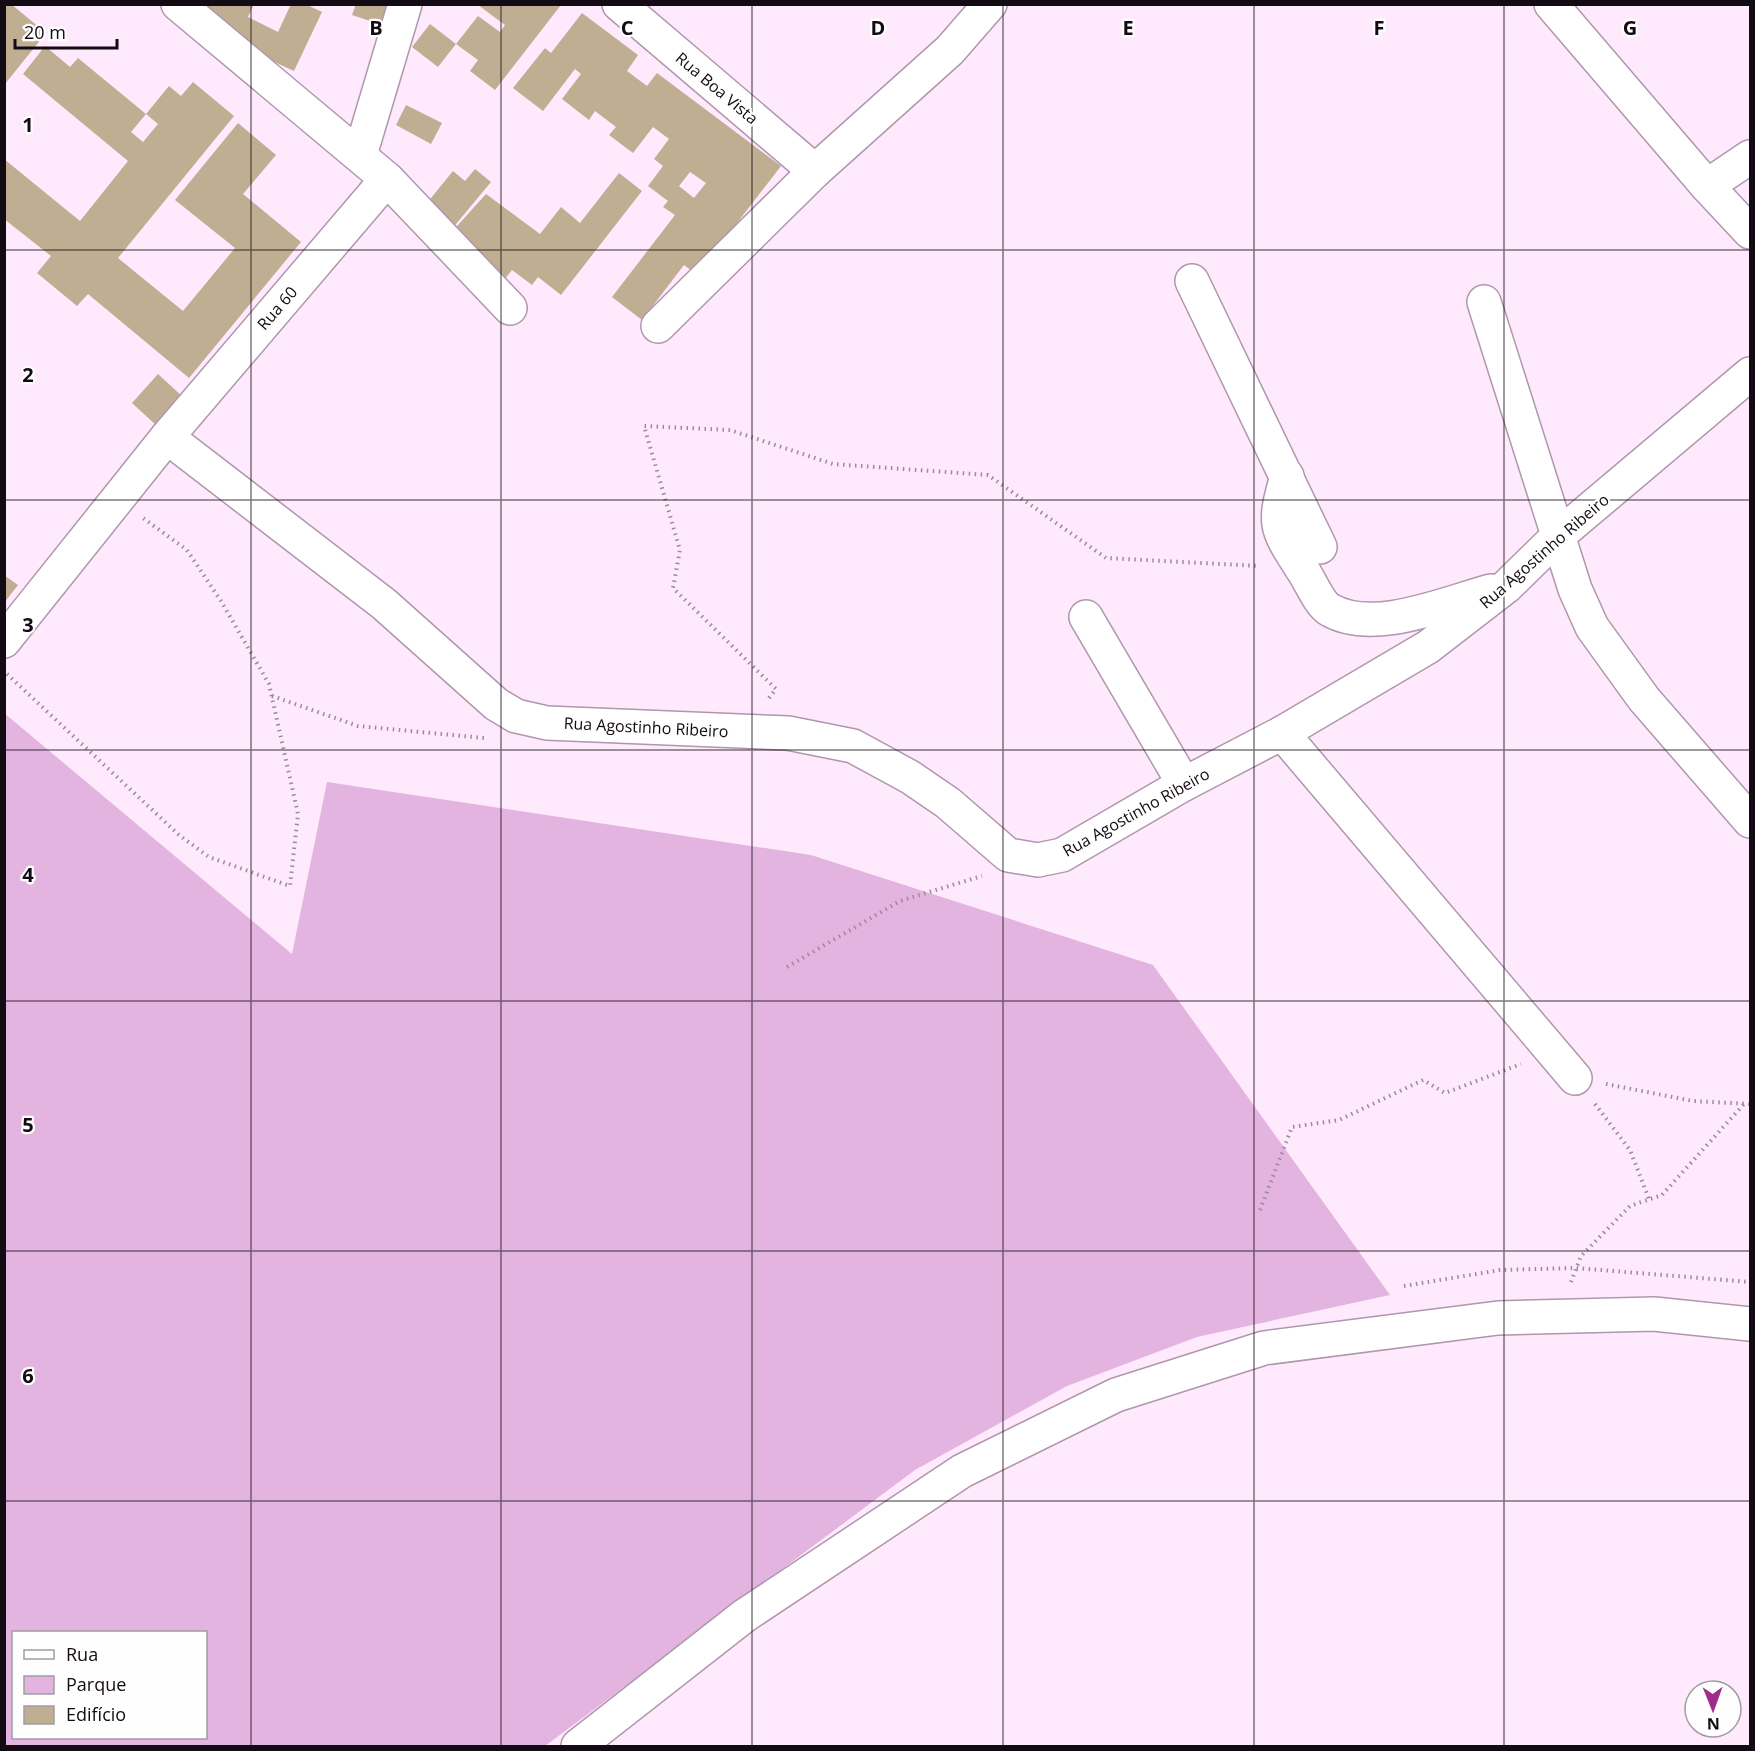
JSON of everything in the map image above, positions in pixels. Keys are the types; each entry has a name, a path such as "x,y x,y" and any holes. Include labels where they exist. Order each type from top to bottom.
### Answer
{"main road":[{"path":"178,4 387,179 510,308"},
{"path":"360,155 405,4"},
{"name":"Rua Boa Vista","path":"619,4 815,171"},
{"path":"658,326 815,171 950,50 990,4"},
{"path":"1551,4 1707,186 1750,232"},
{"path":"1707,186 1750,158"},
{"name":"Rua 60","path":"4,641 166,437 387,179"},
{"path":"1192,281 1287,476 1328,610 1353,619 1384,620 1507,586"},
{"path":"1484,302 1575,589 1592,627 1644,699 1750,821"},
{"name":"Rua Agostinho Ribeiro","path":"166,437 384,604 496,704 516,716 547,723 788,732 853,746 910,777 948,802 1008,855 1038,860 1062,855 1184,784 1282,734 1428,647 1507,586 1558,536 1750,374"},
{"path":"1086,617 1184,784"},
{"path":"1282,734 1575,1078"},
{"path":"578,1746 744,1616 962,1471 1116,1395 1264,1348 1498,1318 1654,1314 1750,1324"}],"path":[{"path":"743,731 776,689 673,588 680,550 644,426 730,430 832,464 988,475 1106,558 1311,557"},
{"path":"4,671 178,835 209,857 290,886 298,814 269,684 187,550 117,500"},
{"path":"271,696 358,726 485,738"},
{"path":"787,967 900,901 1038,860"},
{"path":"1260,1210 1292,1127 1339,1120 1423,1080 1445,1093 1552,1052"},
{"path":"1575,1078 1694,1101 1750,1104"},
{"path":"1575,1078 1630,1149 1649,1199"},
{"path":"1558,1316 1581,1256 1630,1206 1662,1195 1744,1104"},
{"path":"1404,1286 1500,1270 1576,1268 1750,1282"}],"green space":[{"path":"4,713 292,954 327,782 811,855 1153,965 1390,1295 1197,1337 1067,1386 915,1470 545,1746 5,1746"}],"building":[{"path":"5,4 11,4 46,33 5,84"},
{"path":"195,4 254,4 248,17 278,32 291,4 305,4 322,12 294,71 235,44"},
{"path":"356,4 392,4 385,26 352,15"},
{"path":"478,5 561,5 495,90 470,71 478,60 456,44 478,16 500,32 505,25"},
{"path":"582,13 638,55 627,71 647,86 657,73 781,166 697,275 684,265 642,320 612,297 675,215 663,207 668,201 648,186 663,166 654,159 669,139 653,127 633,153 609,135 616,127 595,111 589,120 562,99 581,74 575,69 543,111 513,88 545,48 551,53","holes":["690,172 706,183 694,198 679,186"]},
{"path":"430,24 456,44 438,67 412,47"},
{"path":"45,46 70,67 78,58 146,114 169,86 181,96 193,82 234,116 118,258 183,311 235,248 175,200 238,123 276,155 243,194 301,242 189,378 88,294 77,306 37,273 51,256 4,219 4,159 80,221 128,161 23,74","holes":["146,114 158,124 143,142 131,132"]},
{"path":"406,105 442,123 431,144 396,125"},
{"path":"475,169 491,182 436,248 409,225 453,171 465,181"},
{"path":"619,173 642,191 561,295 538,277 532,285 512,270 505,279 448,236 486,194 540,234 561,207 580,223"},
{"path":"158,374 183,397 157,426 132,403"},
{"path":"4,575 18,585 4,603"}]}
